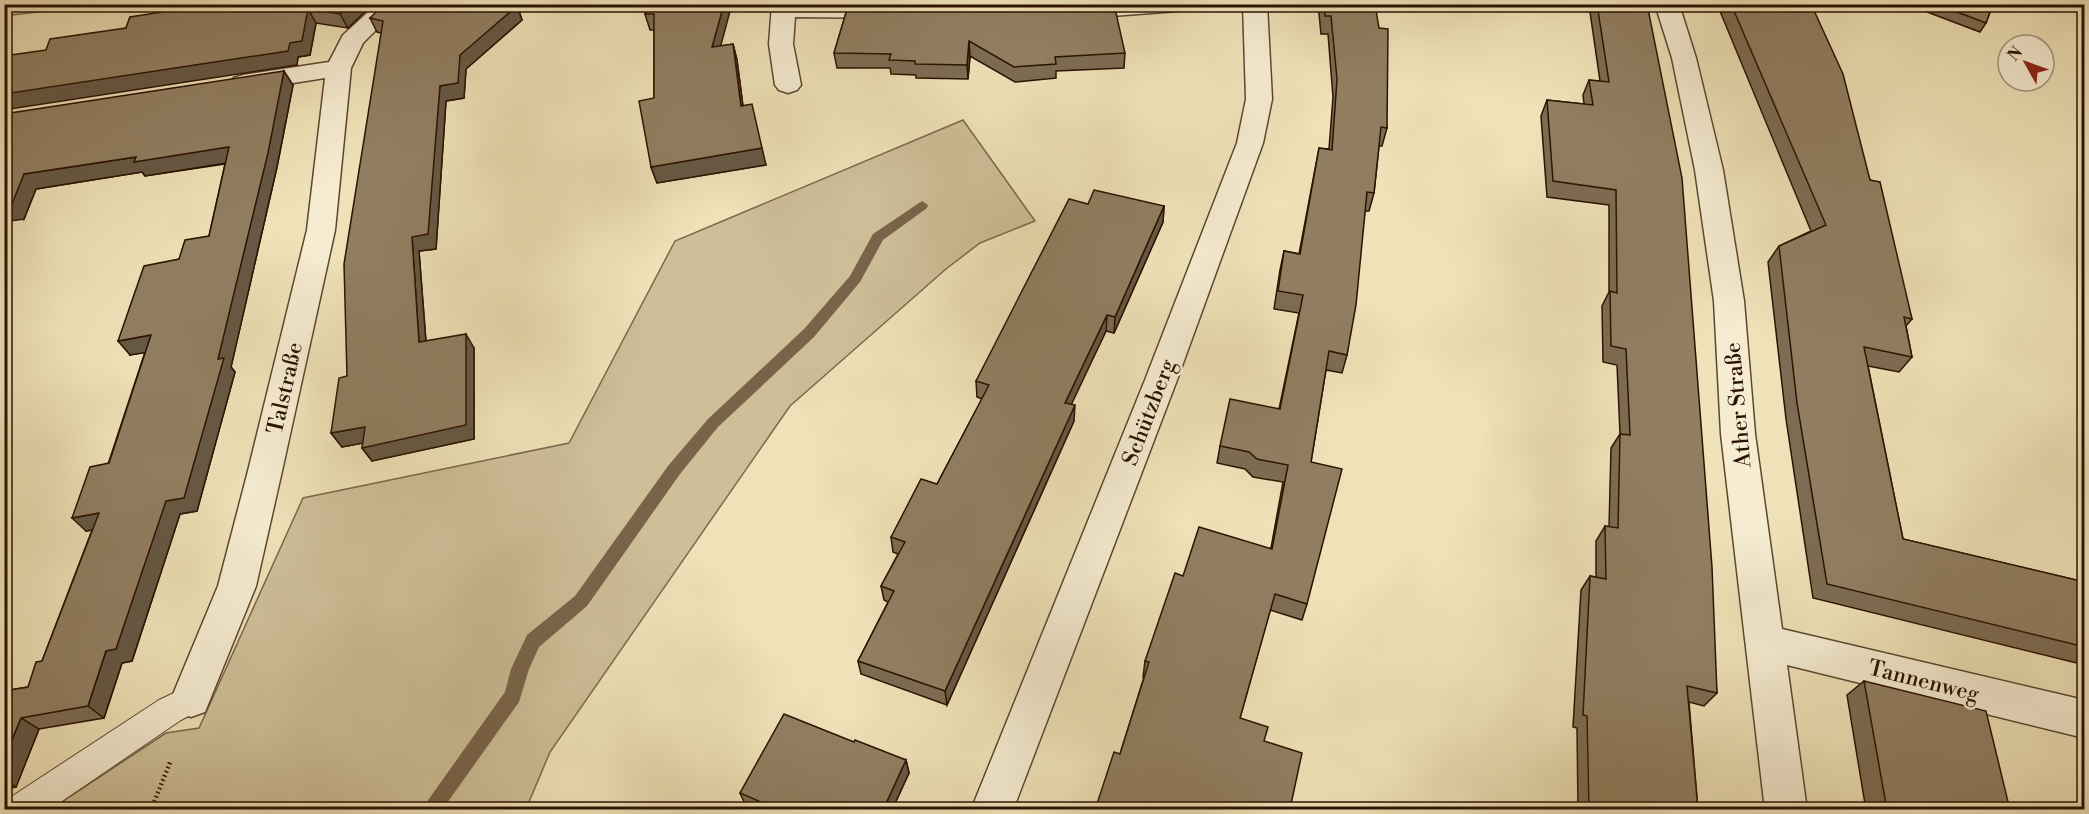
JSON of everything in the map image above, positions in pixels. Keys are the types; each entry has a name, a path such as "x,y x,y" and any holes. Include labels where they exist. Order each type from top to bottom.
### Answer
{"street":[{"name":"Talstraße","path":"191,699 237,586 265,471 321,230 339,68 352,40 391,4"},
{"path":"1045,14 1178,4"},
{"name":"Schützberg","path":"992,810 1213,248 1250,143 1259,99 1255,4"},
{"name":"Ather Straße","path":"1667,4 1684,58 1709,170 1727,290 1738,434 1786,810"},
{"path":"788,85 781,44 783,7 917,11"},
{"path":"224,86 339,68"},
{"name":"Tannenweg","path":"1764,642 2085,719"}],"lane":[{"path":"20,810 170,710 191,699"}],"shaded area":[{"path":"5,4 93,4 93,5 5,16"},
{"path":"963,120 1035,221 980,243 946,269 790,406 550,752 526,809 51,809 166,733 199,728 303,498 569,443 675,241"}],"building":[{"path":"214,4 351,4 340,14 308,9 302,41 290,43 288,51 4,94 4,56 46,50 50,39 126,28 130,17"},
{"path":"384,4 506,4 517,6 460,55 458,83 440,86 428,234 412,237 419,342 466,334 466,425 362,448 365,427 331,433 339,378 347,376 344,264 383,21 370,18"},
{"path":"648,4 724,4 712,47 733,44 741,106 752,104 762,148 651,167 639,101 654,98 654,14 645,14"},
{"path":"1114,4 1125,53 1055,57 1056,64 1014,67 969,41 967,65 915,64 915,61 889,60 891,54 834,53 848,6 1045,9"},
{"path":"1324,4 1375,4 1379,28 1388,29 1387,128 1381,127 1374,193 1367,192 1356,305 1347,355 1329,351 1311,462 1342,469 1307,604 1275,594 1240,718 1268,727 1264,741 1302,753 1290,809 1271,802 1261,810 1095,810 1114,752 1120,754 1149,662 1145,661 1175,573 1183,576 1199,527 1272,549 1288,465 1257,459 1249,452 1220,446 1230,399 1280,409 1303,295 1278,291 1284,251 1300,254 1319,148 1332,150 1337,79 1331,16 1325,16"},
{"path":"1597,4 1647,4 1682,178 1712,567 1717,693 1687,686 1698,810 1589,810 1587,716 1583,715 1590,576 1606,579 1605,526 1618,528 1620,434 1630,435 1626,349 1611,346 1610,291 1617,293 1616,190 1553,181 1547,100 1593,105 1589,80 1609,82"},
{"path":"1731,4 1811,4 1843,74 1870,180 1880,182 1912,319 1904,317 1912,357 1864,347 1903,539 2085,582 2085,647 1827,584 1797,403 1779,246 1826,225"},
{"path":"1936,4 1993,4 1986,23"},
{"path":"284,71 268,153 218,359 224,358 184,498 166,501 116,649 106,651 88,706 21,718 4,759 4,691 28,687 36,662 42,661 99,513 72,518 90,467 109,463 151,335 118,341 144,266 179,259 185,240 209,236 229,147 134,162 136,157 24,174 12,204 4,205 4,114"},
{"path":"1094,190 1164,206 1115,317 1107,315 1065,403 1075,405 945,691 858,661 894,591 881,586 905,542 891,537 921,479 937,484 989,385 976,381 1069,199 1088,204"},
{"path":"1864,681 1986,711 2010,810 1887,810"},
{"path":"784,714 906,760 883,810 756,810 761,802 740,793"}],"waterway":[{"path":"430,810 513,696 520,669 533,641 581,601 674,470 713,423 809,333 855,279 878,237 922,205"}]}
